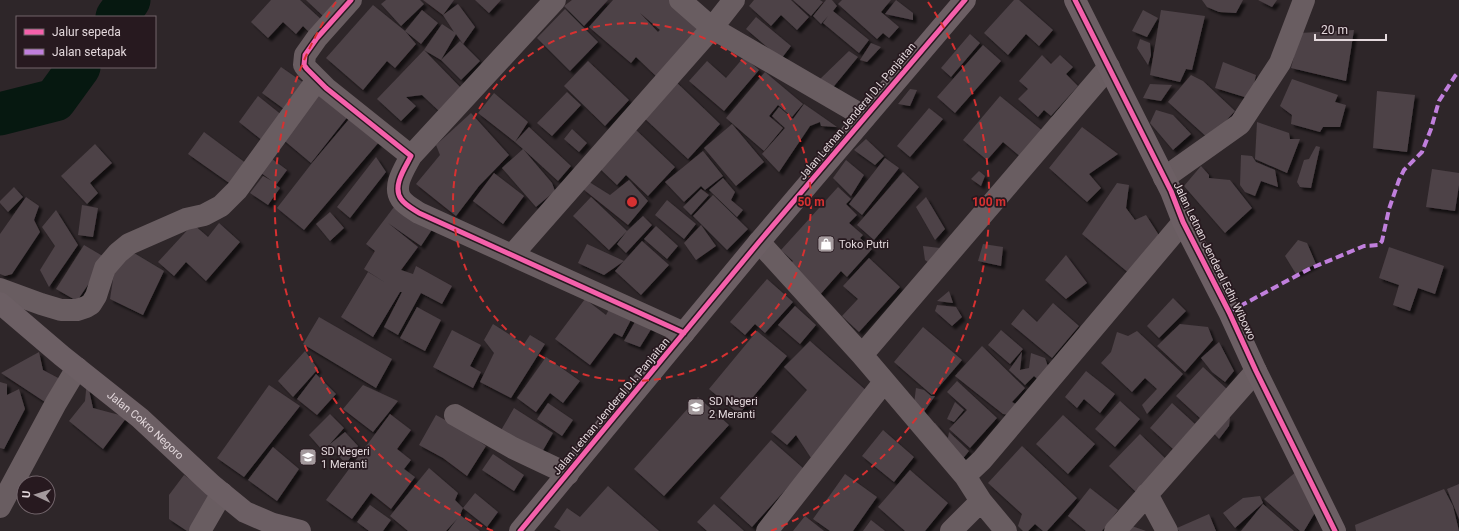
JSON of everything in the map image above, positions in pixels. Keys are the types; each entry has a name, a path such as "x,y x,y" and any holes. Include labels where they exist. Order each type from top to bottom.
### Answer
{"street":[{"path":"351,0 317,38 305,56 304,64 306,69 317,80 411,156"},
{"path":"555,0 411,156 399,180 398,188 400,198 419,213 684,333"},
{"path":"680,0 712,28 865,117"},
{"path":"512,254 712,28 734,0"},
{"name":"Jalan Letnan Jenderal D.I. Panjaitan","path":"520,531 759,242 965,0"},
{"name":"Jalan Letnan Jenderal Edhi Wibowo","path":"1075,0 1171,191 1183,222 1229,312 1256,371 1335,531"},
{"path":"1164,178 1240,124 1280,63 1304,0"},
{"path":"862,355 1109,67"},
{"path":"0,289 61,310 77,310 91,304 96,296 105,268 118,253 129,244 186,219 204,215 221,206 237,190 317,80"},
{"path":"965,476 982,460 1183,222"},
{"path":"759,242 862,355 965,476 981,501 1006,531"},
{"name":"Jalan Cokro Negoro","path":"0,303 77,368 140,418 222,493 246,512 273,524 300,531"},
{"path":"0,507 56,403 77,368"},
{"path":"1115,531 1256,371"},
{"path":"767,531 884,382"},
{"path":"455,415 513,448 568,474"},
{"path":"200,531 222,493"},
{"path":"1147,494 1167,531"},
{"path":"951,531 981,501"}],"building":[{"path":"271,0 300,0 324,22 312,35 303,26 296,34 283,22 268,38 251,22"},
{"path":"306,0 338,0 323,16"},
{"path":"386,0 420,0 424,4 401,26 381,4"},
{"path":"423,0 454,0 443,15"},
{"path":"475,0 501,0 489,13"},
{"path":"572,0 608,0 584,26 564,6"},
{"path":"613,0 673,0 706,27 658,78 636,57 631,63 589,27","holes":["640,13 660,30 658,32"]},
{"path":"754,0 791,0 809,17 797,30 781,15 771,26 749,6"},
{"path":"793,0 820,0 823,2 811,16"},
{"path":"826,0 832,0 837,6 833,11 869,40 859,53 823,23 828,16 821,24 813,16"},
{"path":"842,0 891,0 881,12 899,27 889,38 883,33 877,39 838,4"},
{"path":"896,0 913,13 913,20 885,14"},
{"path":"1014,0 1019,0 1053,30 1039,46 1026,34 1008,55 984,33"},
{"path":"1202,0 1243,0 1236,13 1219,12 1207,7"},
{"path":"1258,0 1277,0 1272,7"},
{"path":"458,4 475,27 463,44 456,34 441,60 424,50 442,24 454,32 443,15"},
{"path":"373,5 405,31 416,44 395,68 387,61 363,90 326,58"},
{"path":"565,9 598,42 570,71 537,38"},
{"path":"422,10 438,23 421,44 405,31"},
{"path":"1143,10 1158,18 1147,37 1132,31"},
{"path":"1161,10 1205,16 1192,70 1186,69 1180,82 1150,75"},
{"path":"756,17 791,46 781,59 746,29"},
{"path":"1354,30 1346,81 1291,68 1300,33"},
{"path":"970,34 980,43 951,77 941,68"},
{"path":"1140,39 1150,43 1151,55 1148,65 1137,48"},
{"path":"460,41 480,61 461,80 441,60"},
{"path":"871,43 881,47 867,62 860,60"},
{"path":"983,45 1001,61 955,113 937,97"},
{"path":"424,50 461,88 439,111 422,95 406,97 416,106 401,121 377,99"},
{"path":"849,51 858,57 830,91 818,81"},
{"path":"1042,55 1051,64 1060,55 1073,67 1066,74 1078,86 1051,116 1044,110 1038,117 1018,99 1028,89 1019,81"},
{"path":"744,57 759,70 724,111 689,81 707,61 726,78"},
{"path":"588,61 629,100 605,126 564,86"},
{"path":"1223,62 1256,75 1251,99 1215,88"},
{"path":"281,67 304,83 284,109 262,93"},
{"path":"765,72 803,104 792,117 778,105 769,116 783,128 764,151 726,118"},
{"path":"1191,75 1203,81 1235,111 1209,139 1168,102"},
{"path":"1292,79 1338,95 1335,102 1346,105 1340,127 1323,127 1320,132 1291,124 1292,115 1280,106"},
{"path":"674,80 720,124 688,159 641,115"},
{"path":"1150,84 1172,85 1161,101 1143,98"},
{"path":"910,89 917,90 910,106 898,104"},
{"path":"318,90 349,115 311,163 280,137"},
{"path":"1377,91 1415,95 1407,152 1373,148"},
{"path":"567,92 581,105 552,136 537,123"},
{"path":"494,93 528,122 515,142 478,113"},
{"path":"258,96 283,116 263,141 239,122"},
{"path":"1000,96 1044,132 1022,158 1003,142 987,160 963,140"},
{"path":"804,104 837,127 821,126 820,122 810,126 779,172 762,154 785,128 772,116 779,107 793,119"},
{"path":"929,108 943,119 910,157 897,146"},
{"path":"1156,110 1173,115 1191,134 1173,150 1150,123"},
{"path":"471,113 509,155 479,186 456,216 416,184 440,155 436,145"},
{"path":"350,118 379,142 304,230 277,208"},
{"path":"1257,122 1289,133 1290,139 1300,139 1287,173 1255,159"},
{"path":"732,124 764,162 736,186 704,148"},
{"path":"529,127 571,166 558,181 515,142"},
{"path":"1082,127 1118,154 1089,174 1101,188 1087,202 1049,168"},
{"path":"572,129 587,143 579,152 564,139"},
{"path":"636,130 675,167 648,196 626,175 617,185 596,165"},
{"path":"204,132 247,164 232,185 188,154"},
{"path":"866,139 884,156 875,165 854,150"},
{"path":"95,144 112,163 90,183 98,193 87,204 61,176"},
{"path":"1316,146 1320,147 1311,188 1300,187 1297,182 1304,160 1309,159"},
{"path":"523,149 552,183 555,191 536,207 502,168"},
{"path":"703,151 723,176 705,190 701,186 684,202 665,182"},
{"path":"1241,155 1252,156 1256,162 1275,170 1278,187 1261,181 1255,196 1245,192 1240,185"},
{"path":"268,156 287,170 276,185 280,188 268,205 250,193 263,176 272,181 257,170"},
{"path":"376,157 386,172 350,218 337,207"},
{"path":"885,158 899,168 862,215 849,204"},
{"path":"846,160 864,175 851,196 833,178"},
{"path":"1201,166 1209,175 1209,178 1230,180 1252,208 1225,233 1184,186"},
{"path":"1432,169 1459,173 1459,185 1455,211 1426,207"},
{"path":"979,171 985,176 981,186 971,179"},
{"path":"903,172 919,187 874,240 857,225"},
{"path":"494,173 524,196 503,224 473,201"},
{"path":"723,178 735,192 731,200 743,210 737,217 709,190"},
{"path":"586,180 610,195 629,180 648,201 628,225 583,189"},
{"path":"1117,183 1129,185 1126,208 1135,220 1146,215 1162,240 1130,274 1082,234"},
{"path":"14,187 23,197 8,212 0,201"},
{"name":"Toko Putri","path":"838,187 851,199 846,204 857,215 849,223 863,235 860,238 872,249 847,277 841,271 818,297 787,268 793,261 781,250"},
{"path":"701,189 709,195 691,215 683,207"},
{"path":"713,195 748,229 727,250 693,216"},
{"path":"26,197 39,206 34,220 40,232 12,274 5,276 0,274 0,234"},
{"path":"591,197 627,231 609,250 573,216"},
{"path":"926,197 945,229 935,240 916,207"},
{"path":"667,200 696,224 684,239 655,215"},
{"path":"397,203 433,228 421,246 388,223 418,247 401,270 413,274 416,266 452,286 442,304 421,293 398,335 384,327 402,292 400,292 373,337 341,317 368,272 386,283 364,269 375,251 366,244"},
{"path":"82,205 98,208 93,237 78,235"},
{"path":"56,210 78,245 49,287 40,270 55,246 42,227"},
{"path":"330,212 344,228 330,241 316,224"},
{"path":"643,216 652,225 626,253 617,244 627,231"},
{"path":"219,223 240,242 206,281 186,262 174,276 158,262 193,224 208,237"},
{"path":"701,225 716,246 696,260 684,243"},
{"path":"656,226 678,246 667,259 644,239"},
{"path":"1298,240 1307,243 1316,264 1296,274 1285,256"},
{"path":"642,241 669,265 641,295 615,271"},
{"path":"587,244 624,261 604,275 578,263"},
{"path":"983,244 1003,247 1001,266 978,261"},
{"path":"84,245 106,258 77,301 56,289"},
{"path":"923,246 940,248 933,266 925,260"},
{"path":"1389,247 1444,266 1435,294 1418,288 1410,311 1393,305 1399,285 1379,278"},
{"path":"129,250 164,271 143,315 110,299 116,260"},
{"path":"1066,255 1087,283 1066,299 1045,280"},
{"path":"869,258 900,287 859,332 842,316 858,299 843,286"},
{"path":"767,279 793,302 765,333 755,324 745,335 730,322"},
{"path":"949,291 953,303 937,301"},
{"path":"1173,298 1186,311 1159,338 1147,326"},
{"path":"585,299 606,315 613,302 634,314 622,337 614,333 590,365 555,339"},
{"path":"1053,303 1079,326 1052,358 1011,324 1023,309 1037,322"},
{"path":"937,305 956,307 962,317 952,326 935,311"},
{"path":"795,306 816,325 800,344 778,325"},
{"path":"417,307 441,320 425,351 400,338"},
{"path":"639,315 655,323 640,347 624,341"},
{"path":"319,317 392,359 376,388 303,344"},
{"path":"493,324 524,344 530,335 545,344 511,398 480,382 494,353 484,340"},
{"path":"1180,324 1208,327 1213,340 1185,372 1157,346"},
{"path":"923,327 962,360 932,395 894,362"},
{"path":"452,330 481,345 470,366 481,372 473,388 433,367"},
{"path":"1001,330 1023,349 1010,364 988,345"},
{"path":"757,331 787,356 739,414 709,389"},
{"path":"1137,331 1183,374 1147,414 1142,405 1157,389 1145,378 1132,392 1101,363 1111,352 1117,332 1128,336"},
{"path":"810,341 869,393 811,458 796,435 787,445 771,432 807,390 784,367"},
{"path":"1219,342 1234,371 1225,382 1212,372 1201,358"},
{"path":"982,346 1025,388 1012,402 1021,407 1015,416 1003,414 955,376"},
{"path":"305,351 318,369 293,397 278,381"},
{"path":"39,352 43,370 62,380 45,402 1,373"},
{"path":"1022,352 1020,370 1029,368 1031,353 1045,358 1049,369 1041,382 1034,376 1025,385 1009,370"},
{"path":"546,357 580,381 563,403 550,393 536,412 517,398"},
{"path":"1203,367 1228,390 1201,419 1176,396"},
{"path":"1086,371 1115,394 1100,413 1084,399 1077,408 1065,397"},
{"path":"316,374 336,394 317,415 297,399"},
{"path":"87,381 93,408 127,417 103,449 69,421 85,401"},
{"path":"957,381 997,418 970,448 949,429 967,410 947,392"},
{"path":"0,382 7,384 7,395 19,389 25,409 4,449 0,448"},
{"path":"269,385 300,406 244,477 217,458"},
{"path":"363,385 398,401 373,432 343,409"},
{"path":"916,388 924,390 931,396 935,396 921,416 914,404"},
{"path":"698,397 729,425 664,496 634,469"},
{"path":"1120,401 1140,419 1115,447 1095,429"},
{"path":"955,402 964,410 954,422 947,419"},
{"path":"548,403 573,420 562,436 537,419"},
{"path":"1172,403 1195,424 1173,449 1150,428"},
{"path":"514,408 553,433 539,457 500,432"},
{"path":"330,414 344,428 323,451 309,435"},
{"path":"390,414 411,430 397,449 411,460 404,469 415,477 391,509 371,493 352,519 326,500"},
{"path":"436,415 460,428 486,446 467,476 443,458 419,445"},
{"path":"1063,415 1095,444 1068,474 1036,444"},
{"path":"1230,417 1229,426 1219,439 1210,429"},
{"path":"935,423 948,438 949,432 969,451 961,461 930,426"},
{"path":"883,430 914,457 894,482 862,456"},
{"path":"345,432 358,446 346,464 329,445"},
{"path":"1140,434 1169,462 1138,494 1109,466"},
{"path":"771,440 804,469 752,527 720,498"},
{"path":"1022,446 1077,498 1047,531 1043,531 1035,524 1028,531 1023,531 1018,526 1022,514 988,483"},
{"path":"273,447 299,469 277,501 248,480"},
{"path":"493,454 524,475 514,491 482,470"},
{"path":"429,468 458,493 455,500 463,508 460,515 480,531 448,531 457,519 446,531 408,531 390,516"},
{"path":"910,470 948,503 925,531 905,531 878,507"},
{"path":"1297,471 1316,511 1304,531 1300,531 1264,499"},
{"path":"845,474 877,497 853,531 830,531 813,519"},
{"path":"184,475 213,496 190,531 187,531 169,519 169,495"},
{"path":"1459,484 1459,519 1447,489"},
{"path":"608,486 659,531 561,531 554,527 567,508 580,517"},
{"path":"1090,488 1118,510 1102,531 1086,531 1068,516"},
{"path":"1444,489 1453,506 1459,531 1356,531 1355,525"},
{"path":"475,493 498,512 487,527 463,508"},
{"path":"1260,496 1263,503 1235,528 1223,513 1243,498"},
{"path":"714,504 744,531 707,531 697,522"},
{"path":"1263,504 1294,531 1241,531"},
{"path":"370,505 391,520 383,531 369,531 357,522"},
{"path":"1209,514 1216,531 1179,531 1177,528"},
{"path":"805,516 824,531 793,531"},
{"path":"871,520 885,531 863,531"},
{"path":"1129,525 1146,531 1123,531"}],"waterway":[{"path":"118,16 129,0"},
{"path":"0,114 55,100 78,68"}],"marked path":[{"path":"1229,312 1309,269 1364,246 1379,245 1382,241 1389,209 1399,180 1404,170 1422,152 1431,129 1439,101 1459,72"}],"cycle path":[{"path":"351,0 317,38 305,55 304,65 326,88 411,156 400,177 398,188 401,199 409,207 419,213 684,333"},
{"path":"520,531 759,242 965,0"},
{"path":"1075,0 1171,191 1183,222 1229,312 1256,371 1335,531"}],"place":[{"name":"Toko Putri","path":"826,244"},
{"name":"SD Negeri 2 Meranti","path":"696,407"},
{"name":"SD Negeri 1 Meranti","path":"308,457"}]}
